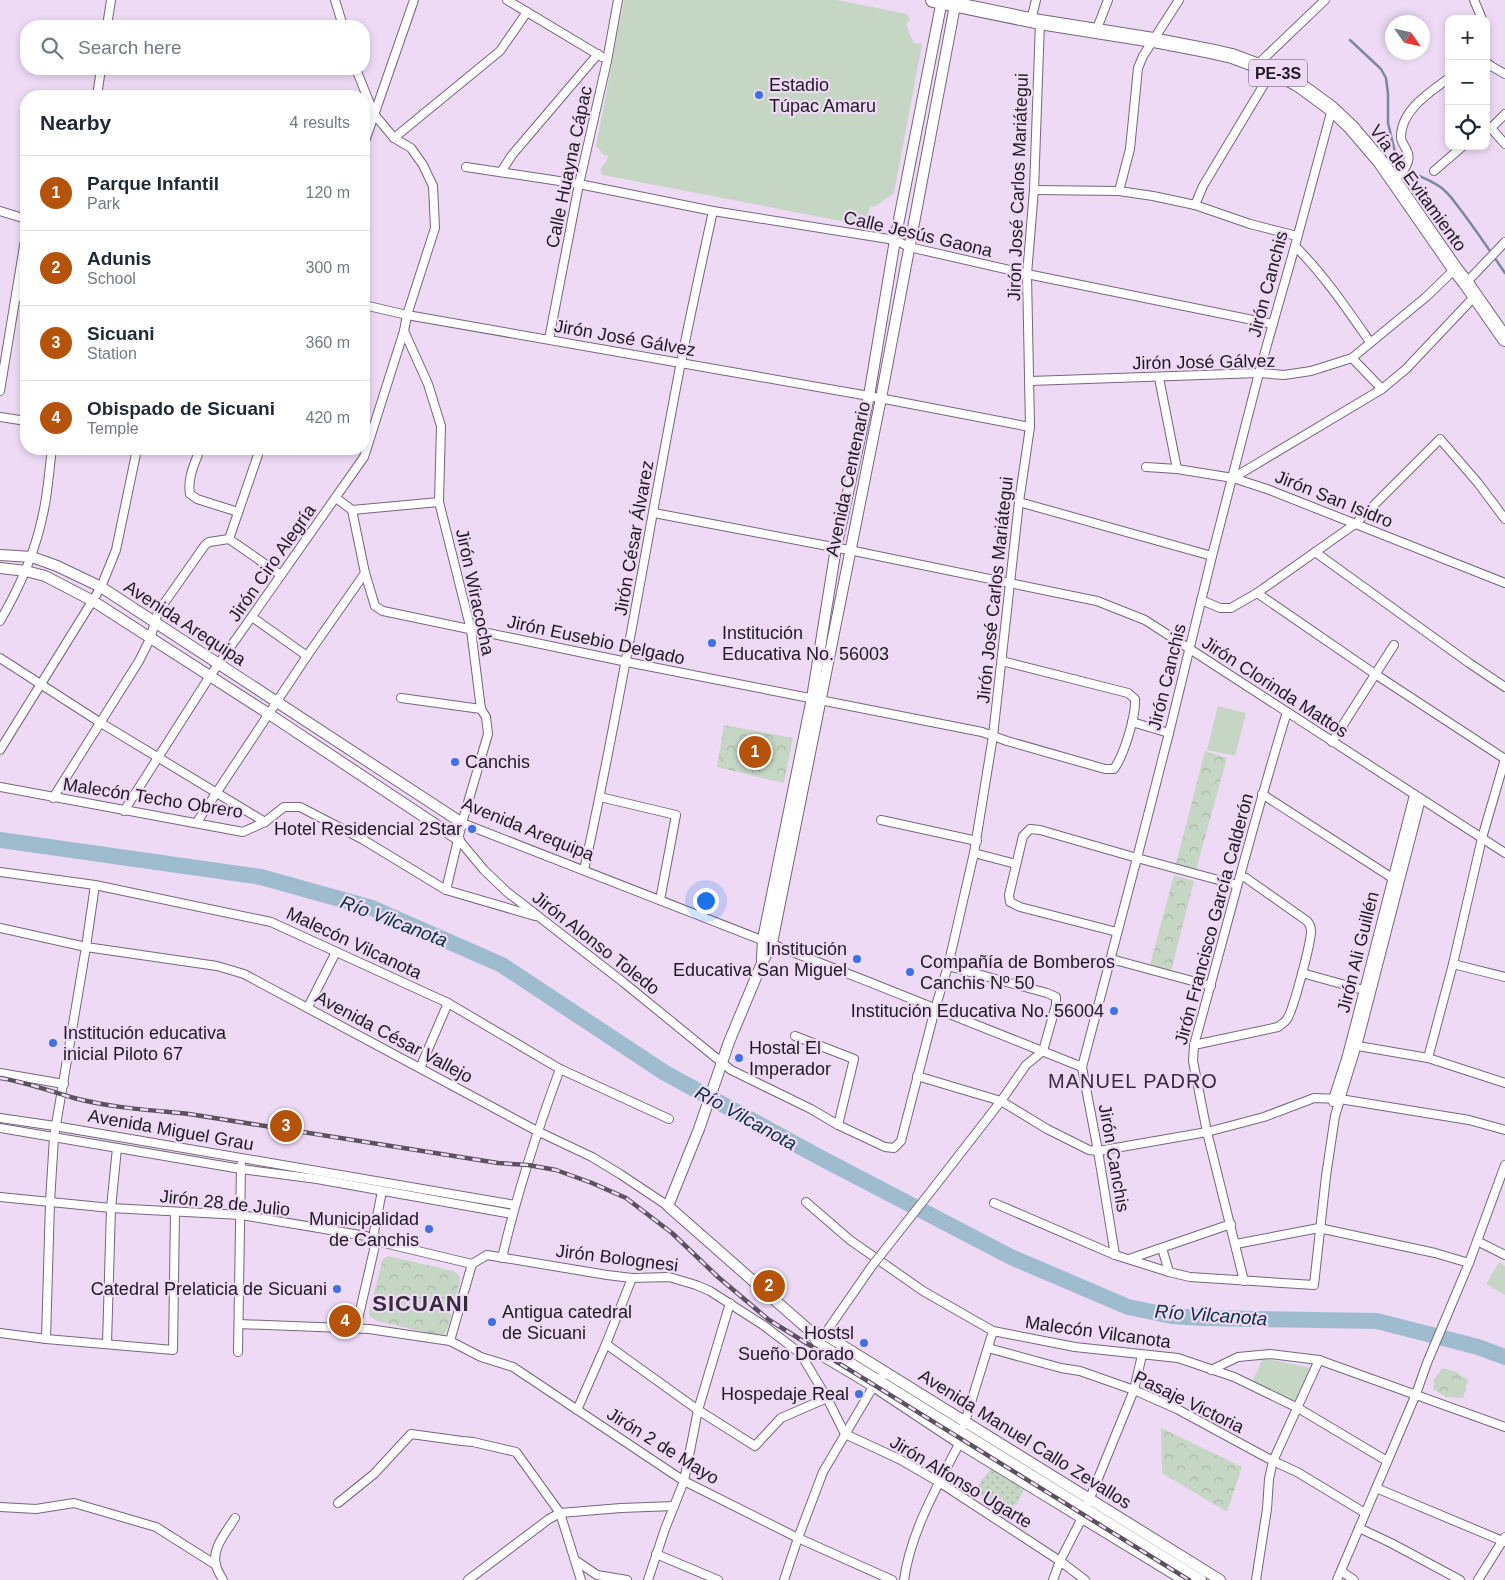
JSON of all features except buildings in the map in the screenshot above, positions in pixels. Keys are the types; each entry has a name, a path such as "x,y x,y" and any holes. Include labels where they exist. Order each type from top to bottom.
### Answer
{"highway":[{"name":"Vía de Evitamiento","path":"945,1 1036,21 1153,40 1232,56 1272,70 1298,84 1332,109 1351,127 1380,161 1401,172 1454,269 1505,339"}],"street":[{"path":"108,20 111,0"},
{"path":"335,0 341,20"},
{"path":"370,126 414,0"},
{"path":"507,0 607,61"},
{"name":"Calle Huayna Cápac","path":"549,339 579,184 607,61 618,0"},
{"name":"Jirón José Carlos Mariátegui","path":"894,1148 901,1141 948,966 977,841 993,736 1009,582 1030,427 1028,274 1034,190 1036,0"},
{"path":"1096,31 1108,0"},
{"path":"1119,192 1130,149 1138,68 1143,56 1179,0"},
{"path":"1257,65 1325,0"},
{"path":"1474,0 1480,15"},
{"path":"668,1206 699,1129 721,1062 762,962 767,941 816,699 836,548 869,396 895,240 945,1"},
{"name":"Avenida Centenario","path":"816,699 881,398 909,247 945,1"},
{"path":"394,138 500,51 527,12"},
{"path":"501,172 512,155 598,54"},
{"path":"1490,65 1505,74"},
{"path":"1195,205 1203,186 1272,70"},
{"path":"98,90 100,75"},
{"path":"358,75 364,90"},
{"path":"1401,172 1409,160 1408,153 1400,140 1402,128 1408,116 1420,101 1445,81"},
{"path":"370,104 374,114 394,138 411,148 423,165 433,186 435,228 407,314"},
{"name":"Jirón Canchis","path":"1115,1255 1082,1067 1170,733 1201,600 1259,374 1296,246 1297,236 1332,109"},
{"path":"1490,127 1505,114"},
{"path":"1490,129 1505,144"},
{"path":"1434,171 1458,150"},
{"name":"Calle Jesús Gaona","path":"466,167 579,184 713,211 895,240 909,247 1028,274 1273,324"},
{"path":"1034,190 1119,192 1153,196 1195,205 1250,224 1297,236"},
{"path":"0,211 20,217"},
{"name":"Jirón César Álvarez","path":"584,870 627,662 681,363 713,211"},
{"path":"1466,283 1505,242"},
{"path":"1296,246 1341,300 1370,342"},
{"name":"Jirón José Gálvez","path":"1030,381 1259,374 1284,375 1311,371 1352,358 1426,297 1454,269"},
{"path":"0,391 20,271"},
{"path":"16,296 20,297"},
{"path":"1233,478 1382,389 1406,369 1475,296"},
{"name":"Jirón José Gálvez","path":"370,306 881,398 1030,427"},
{"name":"Jirón Ciro Alegría","path":"370,438 404,331 407,314"},
{"name":"Jirón Wiracocha","path":"404,331 428,384 441,426 440,502 471,630 481,709 486,717 488,734 462,823 446,890"},
{"path":"1352,358 1382,389"},
{"path":"1159,378 1177,469"},
{"path":"0,417 20,420"},
{"path":"1201,600 1220,608 1231,608 1257,593 1355,524 1440,439 1478,483 1505,520"},
{"path":"0,621 15,596 32,557 44,513 51,455"},
{"path":"0,750 101,587 116,550 136,455"},
{"path":"198,455 190,478 190,494 197,499 238,512"},
{"path":"229,539 258,455"},
{"name":"Jirón Ciro Alegría","path":"124,811 210,676 365,455"},
{"name":"Jirón San Isidro","path":"1146,467 1177,469 1233,478 1267,488 1505,583"},
{"path":"336,498 352,510 440,502"},
{"path":"1019,502 1212,556"},
{"name":"Jirón Eusebio Delgado","path":"352,510 365,573 376,606 383,611 627,662 982,732 1105,769 1114,769 1120,761 1132,722"},
{"name":"Jirón Clorinda Mattos","path":"654,513 1009,582 1097,601 1121,609 1145,620 1505,853"},
{"path":"53,798 139,661 150,639 158,612 209,542 229,539 281,576"},
{"path":"1316,552 1505,687"},
{"name":"Avenida Arequipa","path":"0,554 32,557 57,566 101,587 462,823 767,941 1082,1067"},
{"name":"Avenida Arequipa","path":"0,568 26,570 54,580 93,602 269,714 459,840"},
{"path":"197,822 307,656 365,573"},
{"path":"1257,593 1375,674 1505,759 1482,838 1453,964 1428,1058"},
{"path":"252,617 307,656"},
{"path":"1332,742 1394,645"},
{"path":"0,658 101,723 265,822"},
{"path":"1002,661 1128,693 1135,699 1132,722 1170,733"},
{"path":"401,698 481,709"},
{"name":"Jirón Francisco García Calderón","path":"1244,1281 1207,1132 1193,1061 1194,1045 1262,794 1287,712"},
{"name":"Malecón Techo Obrero","path":"0,787 243,832 265,822 284,806 300,806 362,839 446,890 539,917"},
{"path":"1262,794 1396,881"},
{"path":"600,797 676,815 660,900"},
{"name":"Jirón Ali Guillén","path":"1244,1281 1314,1285 1337,1099 1354,1045 1417,797"},
{"path":"881,820 977,841"},
{"path":"1117,932 1020,907 1010,902 1009,895 1023,836 1030,829 1040,830 1237,885"},
{"name":"Jirón Alonso Toledo","path":"459,840 484,870 507,892 624,982 731,1070 885,1147 894,1148"},
{"path":"974,853 1016,864"},
{"name":"Malecón Vilcanota","path":"0,872 95,884 271,922 448,1003 560,1069 669,1119"},
{"path":"1194,1045 1278,1027 1287,1021 1302,973 1311,925 1240,876"},
{"path":"46,1339 50,1202 55,1126 64,1084 95,884"},
{"name":"Avenida César Vallejo","path":"0,928 86,947 217,966 244,974 537,1131 592,1157 668,1206"},
{"path":"308,1007 336,952"},
{"path":"1111,959 1210,986"},
{"path":"1453,964 1505,977"},
{"path":"845,1434 827,1398 800,1353 813,1346 824,1334 872,1266 1001,1101 1026,1065 1044,1051 1056,1005 1056,997 1047,993 948,966"},
{"path":"1302,973 1368,991"},
{"path":"420,1068 448,1003"},
{"path":"795,1036 854,1059 838,1124"},
{"path":"1354,1045 1428,1058 1505,1083"},
{"path":"502,1258 512,1214 537,1131 560,1069"},
{"path":"0,1073 64,1084"},
{"path":"917,1076 1001,1101 1047,1129 1089,1150 1098,1151 1207,1132 1264,1117 1314,1098 1337,1099 1469,1120 1505,1130"},
{"name":"Avenida Miguel Grau","path":"0,1118 515,1205"},
{"name":"Avenida Miguel Grau","path":"0,1128 241,1169 317,1179 512,1214"},
{"path":"107,1344 111,1208 117,1148"},
{"path":"238,1352 242,1158"},
{"path":"1337,1580 1501,1186 1505,1165"},
{"path":"356,1328 376,1241 374,1232 382,1191"},
{"name":"Jirón 28 de Julio","path":"0,1197 111,1208 241,1216 366,1236 376,1241 472,1264"},
{"name":"Malecón Vilcanota","path":"806,1202 850,1240 923,1291 993,1331 1075,1347 1178,1358 1234,1377 1298,1408 1387,1461"},
{"path":"994,1203 1115,1255 1169,1272 1190,1277 1244,1281"},
{"name":"Avenida Manuel Callo Zevallos","path":"668,1206 810,1331 824,1334 1220,1580"},
{"path":"0,1333 173,1350 175,1212"},
{"path":"1129,1259 1231,1224"},
{"path":"1236,1244 1320,1228 1435,1253 1469,1263"},
{"path":"1477,1240 1505,1256"},
{"path":"1162,1248 1169,1272"},
{"name":"Jirón Bolognesi","path":"472,1264 488,1254 502,1258 632,1278 669,1277 696,1285 730,1303 800,1353"},
{"path":"450,1341 472,1264"},
{"path":"577,1410 632,1278"},
{"path":"648,1580 684,1481 698,1410 730,1303"},
{"name":"Jirón 2 de Mayo","path":"239,1324 369,1329 450,1341 481,1356 513,1367 684,1481 798,1538 892,1580"},
{"name":"Avenida Manuel Callo Zevallos","path":"810,1331 813,1346 875,1384 962,1432 1182,1580"},
{"path":"904,1580 907,1559 924,1512 960,1444 965,1420 993,1331"},
{"path":"606,1344 698,1410 755,1446 781,1418 827,1398"},
{"name":"Pasaje Victoria","path":"988,1348 1061,1368 1080,1371 1177,1408 1273,1461 1297,1472 1366,1513"},
{"path":"1211,1370 1238,1357 1254,1355 1270,1354 1319,1360 1505,1427"},
{"path":"1053,1580 1060,1561 1084,1514 1088,1499 1134,1390 1142,1355"},
{"path":"1256,1580 1273,1461 1319,1360"},
{"path":"784,1580 823,1472 875,1384 886,1372"},
{"name":"Avenida Manuel Callo Zevallos","path":"875,1384 960,1444 1201,1580"},
{"path":"338,1503 374,1474 411,1434 473,1442 516,1452 560,1513 581,1580"},
{"name":"Jirón Alfonso Ugarte","path":"845,1434 898,1459 939,1482 1060,1561 1085,1580"},
{"path":"1376,1488 1504,1539 1478,1580"},
{"path":"0,1507 36,1509 74,1503 156,1527 216,1565"},
{"path":"468,1580 549,1519 560,1513 674,1506"},
{"path":"223,1580 216,1565 215,1555 222,1538 235,1518"},
{"path":"1359,1528 1460,1580"},
{"path":"656,1554 718,1580"},
{"path":"574,1559 597,1575 627,1580"},
{"path":"1341,1571 1354,1580"}],"green space":[{"name":"Estadio Túpac Amaru","path":"624,0 836,0 907,14 910,19 906,25 914,43 922,44 894,193 874,207 870,206 868,216 872,219 870,223 862,225 603,175 600,170 606,163 608,156 603,154 596,146"},
{"path":"1218,706 1246,713 1235,756 1207,750"},
{"path":"724,725 793,738 784,783 717,767"},
{"path":"1205,751 1227,758 1196,870 1176,864"},
{"path":"1174,875 1194,881 1171,971 1150,965"},
{"path":"388,1256 453,1271 459,1275 460,1281 447,1331 443,1335 377,1321 370,1317 369,1312 382,1262"},
{"path":"1499,1262 1505,1266 1505,1295 1486,1284"},
{"path":"1263,1358 1311,1368 1296,1404 1251,1384"},
{"path":"1442,1368 1456,1372 1468,1380 1463,1398 1446,1397 1433,1389 1434,1380"},
{"path":"1161,1428 1242,1467 1227,1512 1162,1473"},
{"path":"991,1468 1024,1489 1017,1504 1004,1509 974,1491"}],"waterway":[{"path":"1350,40 1381,69 1386,78 1388,123 1397,160 1413,173 1434,183 1447,193 1505,273"},
{"name":"Río Vilcanota","path":"0,840 261,877 372,908 502,965 665,1073 821,1158 1011,1257 1128,1307 1172,1316 1202,1318 1377,1321 1478,1347 1505,1357"}],"railway":[{"path":"0,1078 103,1104 189,1114 498,1163 528,1165 556,1170 592,1183 626,1198 672,1233 718,1277 769,1320 1189,1580"}],"place":[{"name":"Estadio Túpac Amaru","path":"759,95"},
{"name":"Institución Educativa No. 56003","path":"712,643"},
{"name":"Parque Infantil","path":"755,752"},
{"name":"Canchis","path":"455,762"},
{"name":"Hotel Residencial 2Star","path":"472,829"},
{"name":"Institución Educativa San Miguel","path":"857,959"},
{"name":"Compañía de Bomberos Canchis Nº 50","path":"910,972"},
{"name":"Institución Educativa No. 56004","path":"1114,1011"},
{"name":"Institución educativa inicial Piloto 67","path":"53,1043"},
{"name":"Hostal El Imperador","path":"739,1058"},
{"name":"Sicuani","path":"286,1126"},
{"name":"Municipalidad de Canchis","path":"429,1229"},
{"name":"Adunis","path":"769,1286"},
{"name":"Catedral Prelaticia de Sicuani","path":"337,1289"},
{"name":"Obispado de Sicuani","path":"345,1321"},
{"name":"Antigua catedral de Sicuani","path":"492,1322"},
{"name":"Hostsl Sueño Dorado","path":"864,1343"},
{"name":"Hospedaje Real","path":"859,1394"}],"district":[{"name":"MANUEL PADRO","path":"1133,1081"},
{"name":"SICUANI","path":"421,1303"}]}
